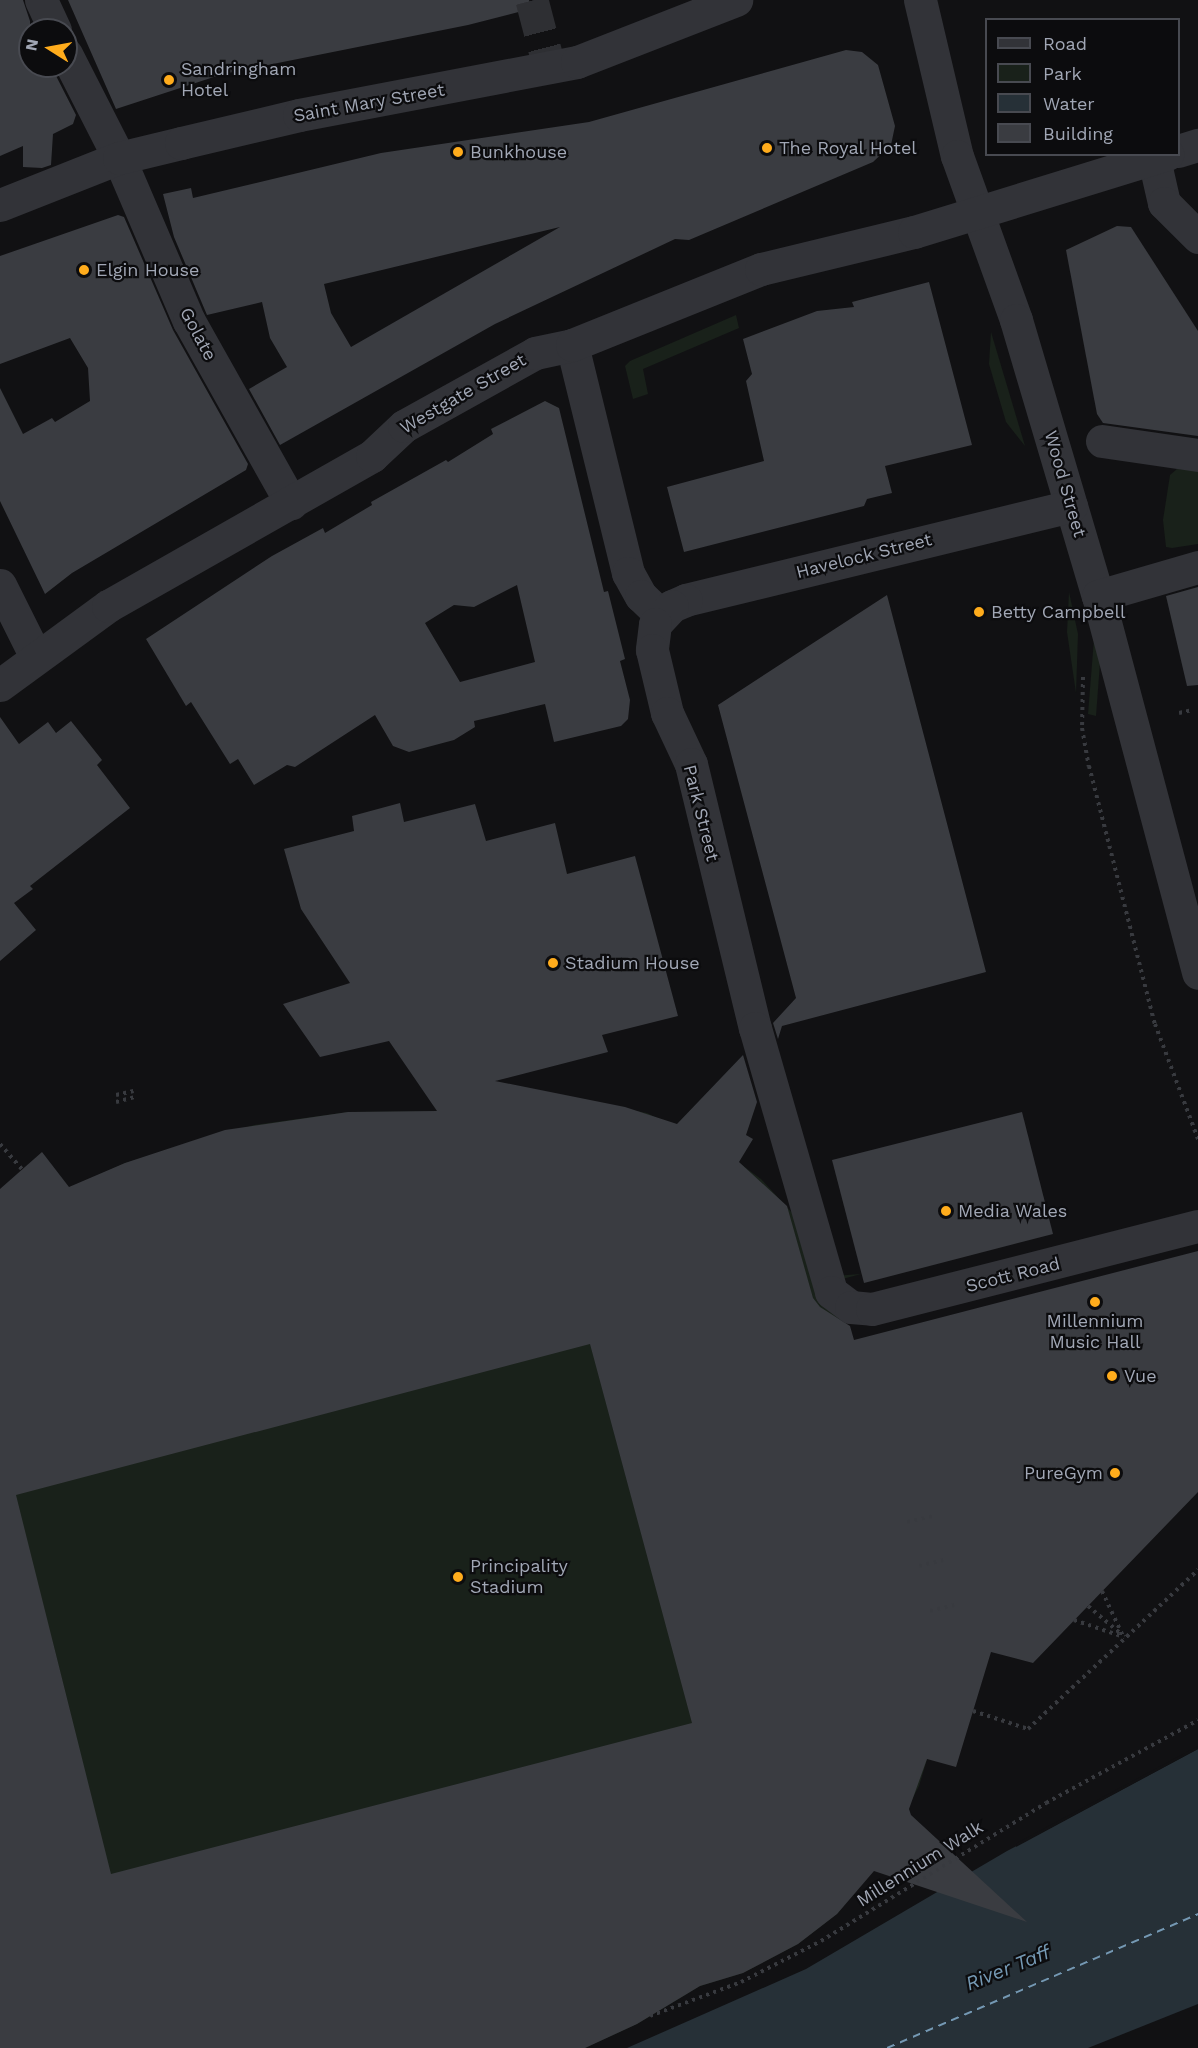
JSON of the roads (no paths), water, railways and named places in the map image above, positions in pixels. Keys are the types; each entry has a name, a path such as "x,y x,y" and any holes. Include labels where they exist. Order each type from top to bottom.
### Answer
{"street":[{"path":"41,0 49,18"},
{"name":"Saint Mary Street","path":"0,205 119,158 299,115 559,67 623,46 736,0"},
{"name":"Wood Street","path":"920,0 957,156 1011,304 1098,596 1198,974"},
{"name":"Golate","path":"78,78 119,158 189,321 291,503"},
{"name":"Westgate Street","path":"1180,151 1198,145"},
{"name":"Westgate Street","path":"0,685 108,606 372,456 404,426 534,352 572,345 761,269 977,213 1163,156"},
{"path":"1166,156 1164,203 1198,237"},
{"path":"572,345 628,573 641,596 661,615"},
{"path":"1102,441 1198,455"},
{"name":"Havelock Street","path":"661,615 672,606 708,594 1071,506"},
{"path":"1098,596 1198,567"},
{"path":"0,585 36,657"},
{"name":"Park Street","path":"661,615 651,636 652,651 667,713 691,764 756,1028 831,1292"},
{"name":"Scott Road","path":"831,1292 851,1307 872,1309 1198,1226"}],"water":[{"name":"River Taff","path":"1198,1749 1198,2004 1088,2048 627,2048 806,1969 1007,1851"}],"tunnel":[{"path":"532,0 550,69"}],"place":[{"name":"Sandringham Hotel","path":"169,80"},
{"name":"The Royal Hotel","path":"767,148"},
{"name":"Bunkhouse","path":"458,152"},
{"name":"Elgin House","path":"84,270"},
{"name":"Betty Campbell","path":"979,612"},
{"name":"Stadium House","path":"553,963"},
{"name":"Media Wales","path":"946,1211"},
{"name":"Millennium Music Hall","path":"1095,1302"},
{"name":"Vue","path":"1112,1376"},
{"name":"PureGym","path":"1115,1473"},
{"name":"Principality Stadium","path":"458,1577"}]}
